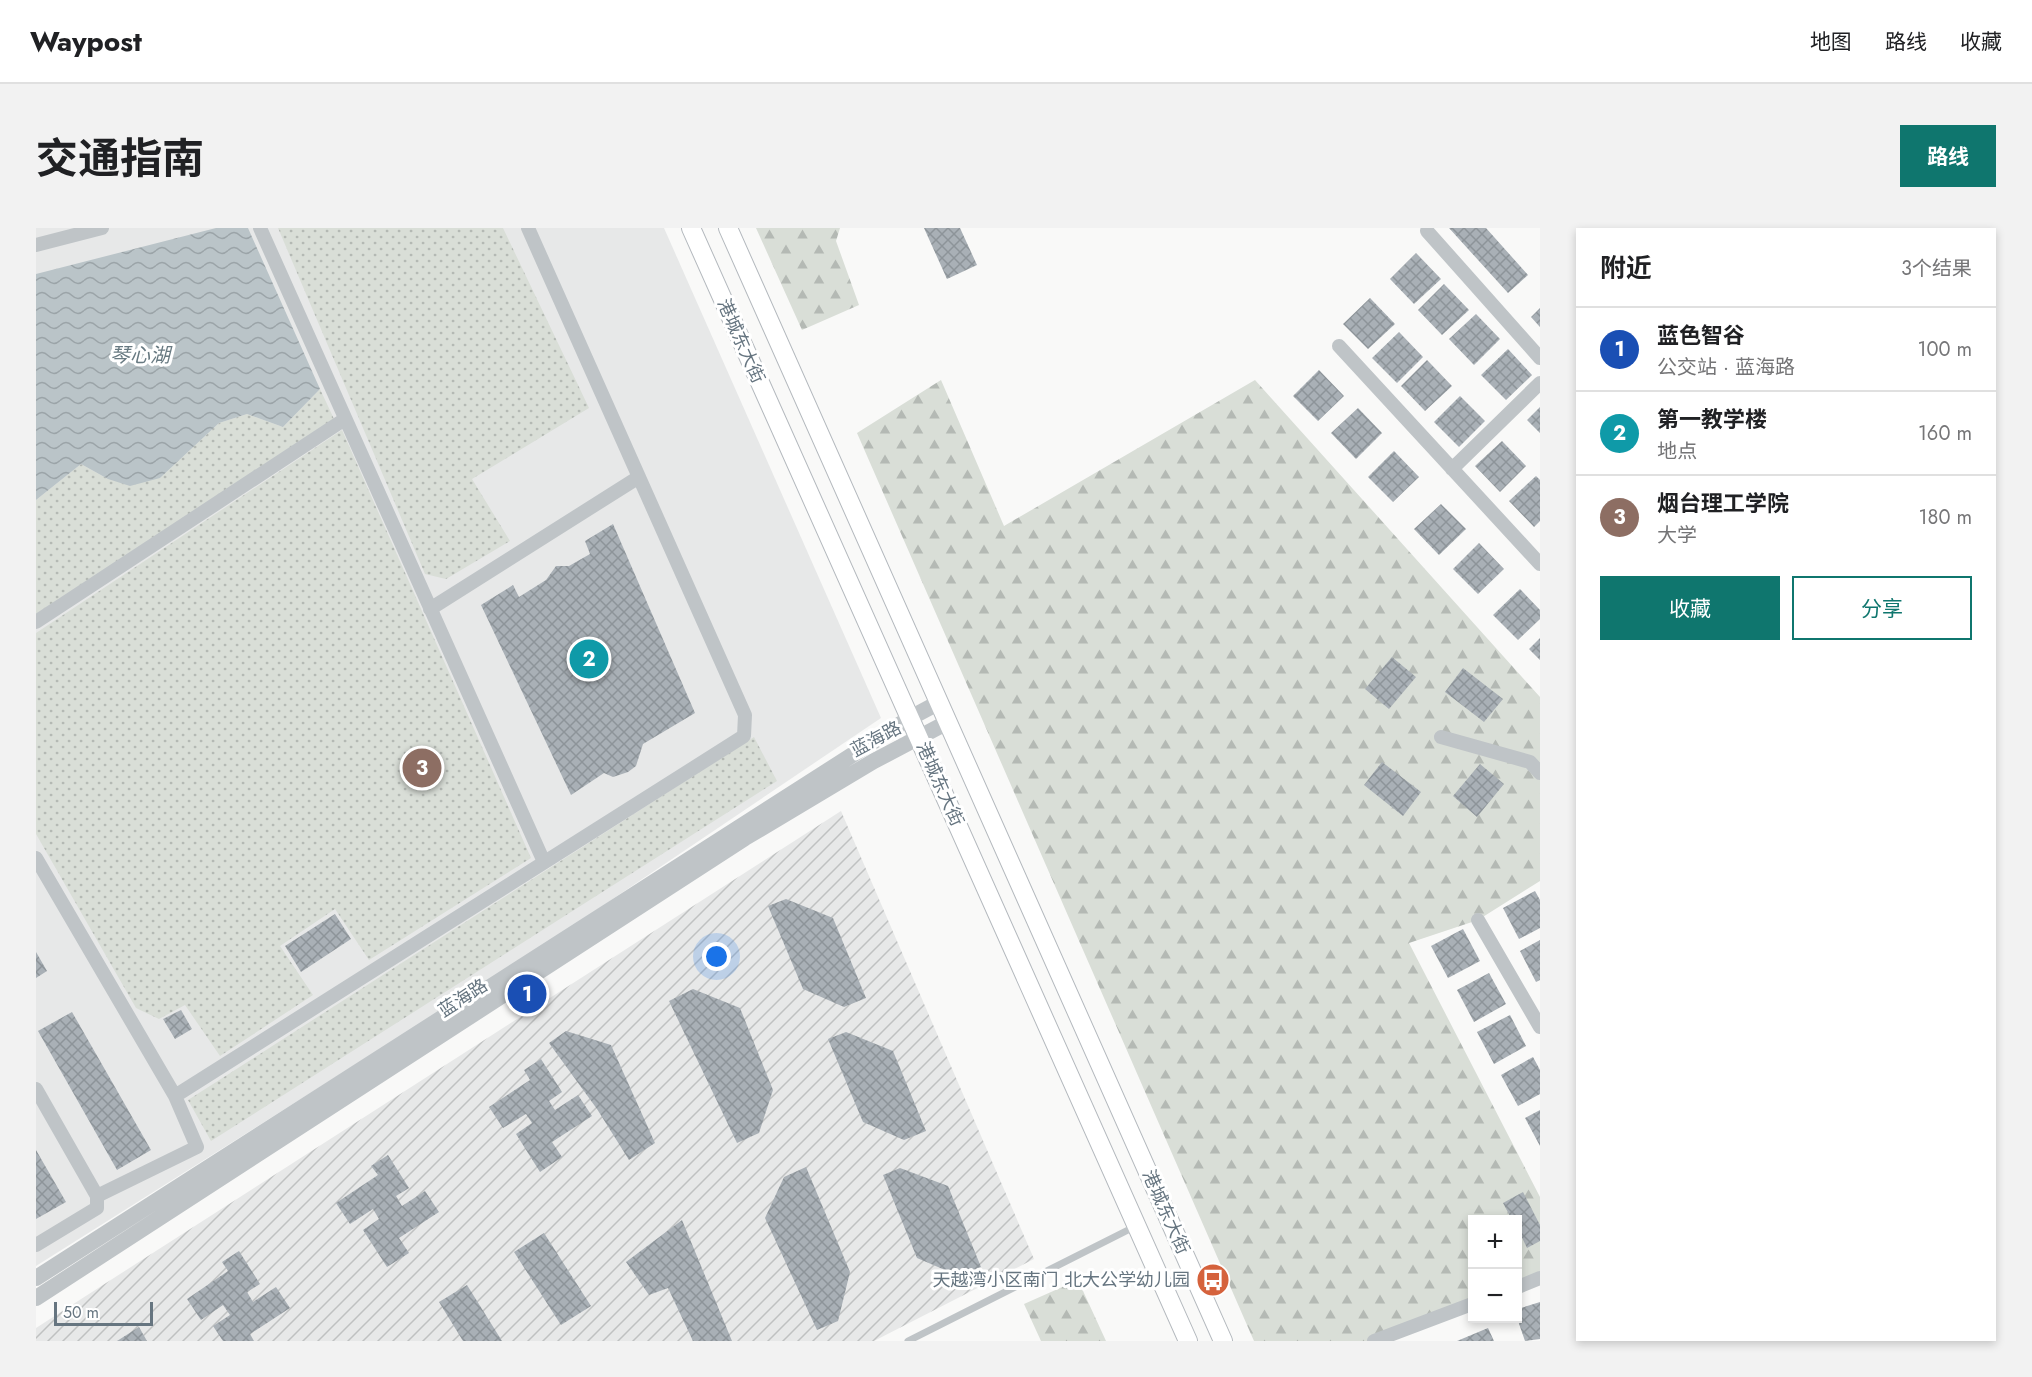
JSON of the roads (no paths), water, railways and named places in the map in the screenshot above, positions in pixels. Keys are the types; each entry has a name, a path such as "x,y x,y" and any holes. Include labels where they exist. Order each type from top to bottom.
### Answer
{"main road":[{"name":"港城东大街","path":"691,228 1188,1341"},
{"name":"港城东大街","path":"728,228 1223,1341"}],"street":[{"path":"36,245 102,228"},
{"path":"260,228 543,862"},
{"path":"175,1096 744,736 745,715 528,228"},
{"path":"1427,231 1540,358"},
{"path":"1339,346 1540,564"},
{"path":"1452,469 1540,383"},
{"path":"36,622 345,419"},
{"path":"430,609 639,477"},
{"name":"蓝海路","path":"36,1278 909,718 938,703"},
{"name":"蓝海路","path":"36,1298 745,838 874,761 948,722"},
{"path":"1441,737 1530,762 1540,773"},
{"path":"36,858 175,1096 197,1147 97,1196"},
{"path":"1478,920 1540,1028"},
{"path":"36,1089 97,1196 97,1208 36,1245"},
{"path":"1522,1285 1540,1278"},
{"path":"1374,1341 1468,1306"}],"lane":[{"path":"908,1341 1137,1226"}],"water":[{"name":"琴心湖","path":"216,228 248,228 320,389 283,427 247,414 219,423 160,478 130,486 108,479 81,464 36,500 36,274"}],"place":[{"name":"第一教学楼","path":"589,659"},
{"name":"烟台理工学院","path":"422,768"},
{"name":"蓝色智谷","path":"527,994"},
{"name":"天越湾小区南门 北大公学幼儿园","path":"1213,1280"}]}
